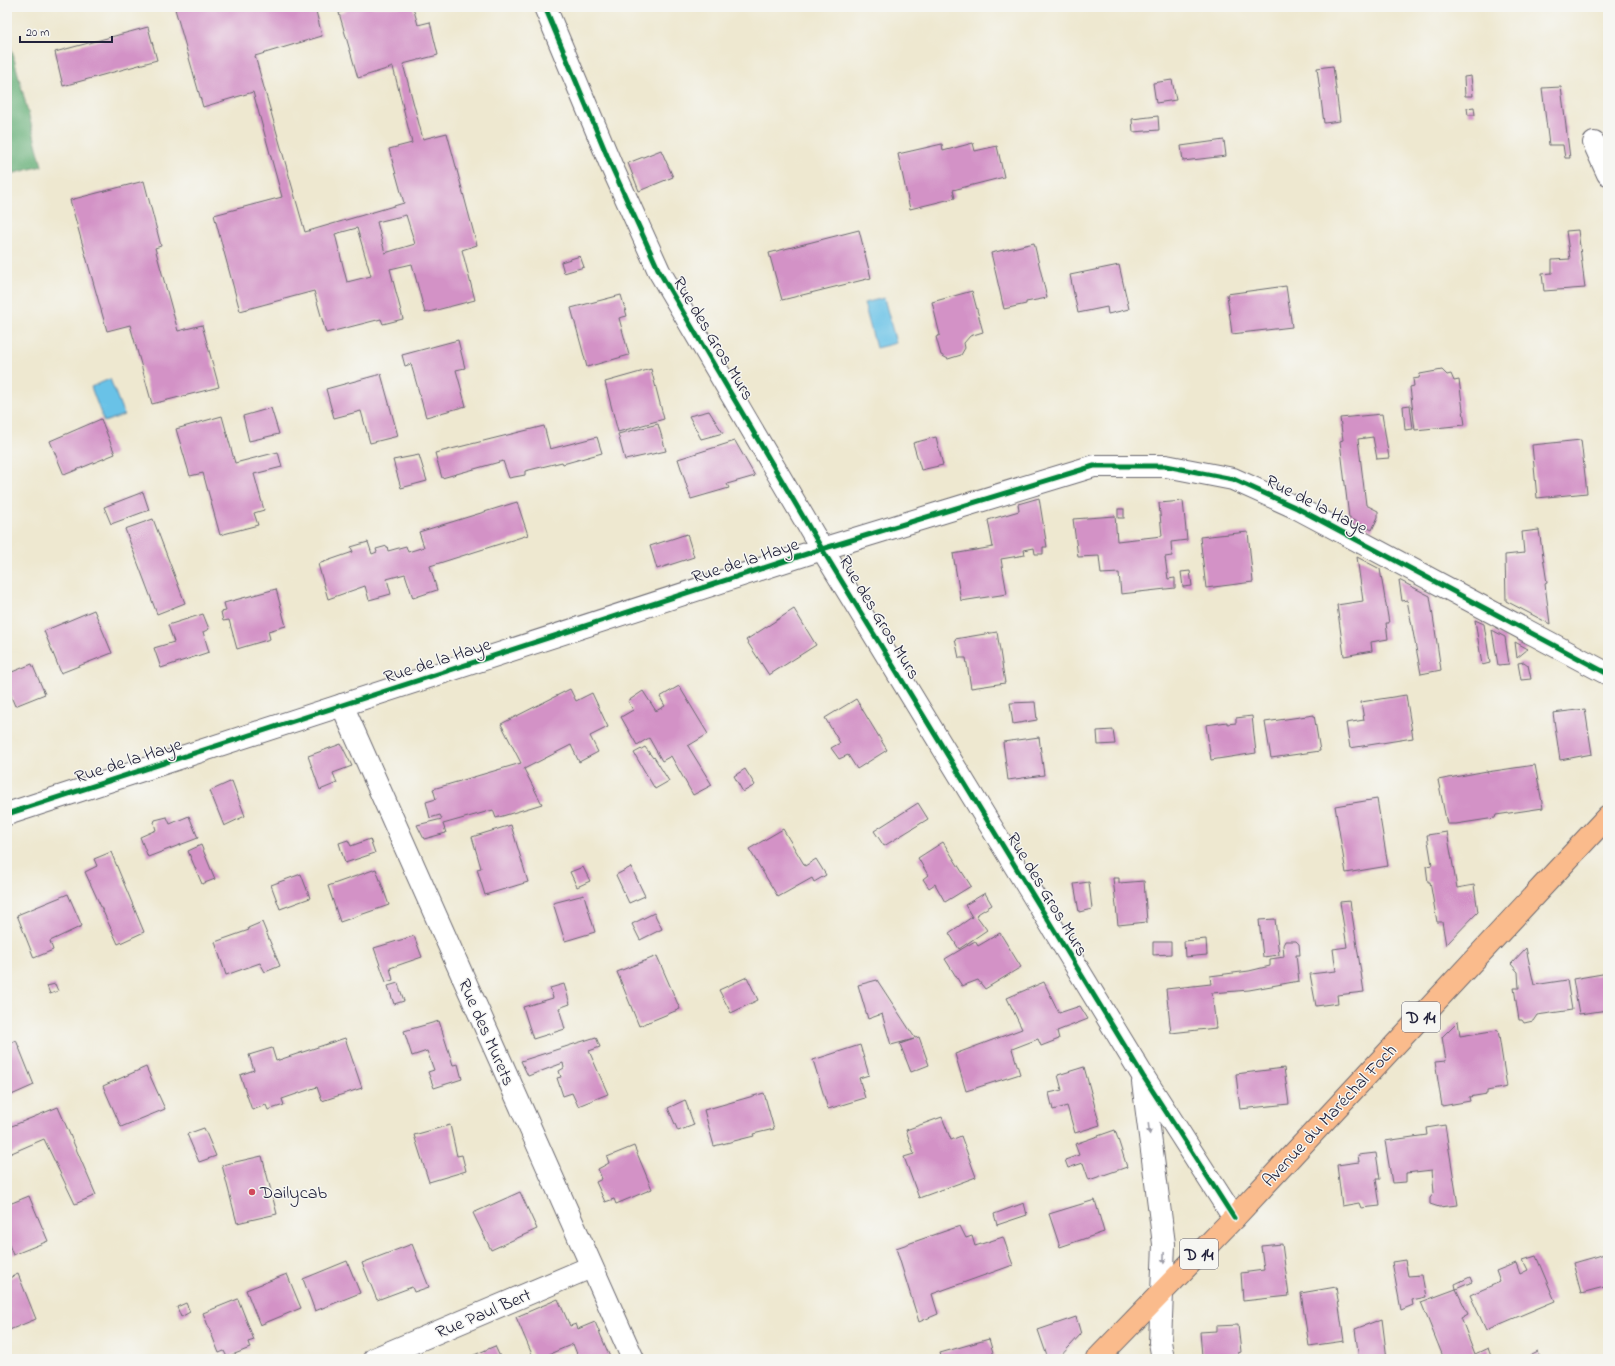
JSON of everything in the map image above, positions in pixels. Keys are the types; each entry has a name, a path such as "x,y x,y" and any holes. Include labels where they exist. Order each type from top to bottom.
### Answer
{"main road":[{"name":"Avenue du Maréchal Foch","path":"1097,1359 1234,1218 1608,816"}],"street":[{"name":"Rue des Gros Murs","path":"545,7 611,165 659,272 822,549 1143,1076 1234,1218"},
{"path":"1594,143 1608,174"},
{"name":"Rue de la Haye","path":"7,814 822,549 1094,466 1166,466 1232,479 1297,508 1608,674"},
{"name":"Rue des Murets","path":"342,705 633,1359"},
{"name":"Rue des Gros Murs","path":"1143,1076 1164,1244 1164,1291 1160,1342 1163,1359"},
{"name":"Rue Paul Bert","path":"374,1359 591,1267"}],"green space":[{"path":"7,32 42,166 7,175"}],"water":[{"path":"884,298 896,343 876,348 864,303"},
{"path":"110,379 124,415 104,422 91,387"}],"building":[{"path":"183,7 315,7 322,36 255,56 305,232 404,203 389,149 412,143 393,67 358,78 339,13 354,7 413,7 418,25 430,22 438,55 403,64 423,139 447,133 477,245 462,250 475,300 425,313 412,264 390,269 403,319 383,324 381,319 326,333 314,291 240,311 214,215 282,197 253,92 203,107 175,9","holes":["406,215 415,244 385,253 377,222","357,228 371,276 347,282 335,234"]},
{"path":"148,27 157,60 63,86 55,52"},
{"path":"1333,66 1340,121 1324,123 1317,68"},
{"path":"1471,76 1473,96 1465,96 1464,77"},
{"path":"1172,80 1176,100 1156,103 1153,83"},
{"path":"1561,87 1570,158 1565,158 1563,145 1549,145 1542,88"},
{"path":"1474,107 1475,115 1468,115 1467,108"},
{"path":"1158,116 1159,130 1133,132 1132,119"},
{"path":"1224,140 1226,156 1183,161 1181,146"},
{"path":"973,143 975,151 997,146 1004,177 953,190 955,198 910,209 898,154 942,144 943,151"},
{"path":"661,150 673,177 639,191 628,163"},
{"path":"144,181 161,246 155,248 178,331 202,325 219,387 152,404 130,325 107,331 70,200"},
{"path":"859,230 871,278 782,300 769,253"},
{"path":"1578,230 1585,288 1544,291 1542,274 1552,273 1552,260 1570,259 1566,231"},
{"path":"1034,243 1047,298 1026,302 1026,304 1004,309 991,253"},
{"path":"580,256 584,267 564,273 561,262"},
{"path":"1119,265 1129,309 1108,314 1107,307 1078,313 1070,275"},
{"path":"1286,286 1292,327 1232,334 1227,294"},
{"path":"972,291 983,332 970,336 964,343 965,348 961,355 948,359 941,355 936,337 940,335 932,302"},
{"path":"621,295 627,316 619,318 629,355 587,367 571,308"},
{"path":"458,340 465,368 456,370 466,406 426,417 411,364 405,366 402,355"},
{"path":"651,369 664,419 618,432 605,382"},
{"path":"1442,370 1447,375 1451,374 1454,381 1459,380 1465,425 1415,430 1410,387 1414,386 1413,379 1419,378 1420,374"},
{"path":"381,374 398,436 370,443 361,411 334,418 326,389"},
{"path":"1410,405 1413,429 1405,430 1403,406"},
{"path":"271,408 279,434 249,441 243,416"},
{"path":"709,411 723,433 701,439 689,416"},
{"path":"1382,414 1389,458 1377,459 1373,437 1358,439 1366,505 1378,511 1378,517 1372,530 1349,518 1340,441 1343,440 1340,418"},
{"path":"222,416 235,463 278,452 282,467 254,474 264,510 254,513 258,525 220,535 203,473 190,476 176,429"},
{"path":"101,419 115,454 64,475 50,441"},
{"path":"658,424 666,451 625,460 618,434"},
{"path":"544,426 550,449 597,437 602,453 563,464 562,462 525,471 525,475 509,478 503,461 442,478 435,453"},
{"path":"936,437 943,465 921,470 913,443"},
{"path":"1581,440 1587,493 1537,498 1532,445"},
{"path":"735,441 755,476 727,484 729,488 691,499 678,459"},
{"path":"419,455 427,481 401,488 393,460"},
{"path":"143,492 149,510 111,524 104,507"},
{"path":"1039,498 1047,547 1043,547 1043,554 1035,554 1034,548 1024,550 1025,555 1001,559 1007,594 961,601 953,554 993,547 988,520 1019,511 1018,504"},
{"path":"1183,501 1187,540 1171,542 1172,556 1165,557 1168,579 1175,578 1175,588 1121,594 1119,573 1101,574 1099,556 1078,557 1073,519 1115,516 1117,541 1162,536 1159,503"},
{"path":"517,502 528,535 430,566 437,590 413,598 405,574 387,579 391,594 369,600 365,586 328,599 318,564 353,552 351,547 368,542 372,554 377,552 376,549 387,546 388,551 406,546 408,552 424,547 419,532"},
{"path":"1118,509 1124,509 1124,518 1118,518"},
{"path":"153,519 185,603 157,614 125,529"},
{"path":"1539,530 1547,583 1545,584 1550,624 1506,601 1505,555 1524,553 1522,532"},
{"path":"1248,532 1253,582 1206,588 1200,537"},
{"path":"687,534 694,557 657,569 650,546"},
{"path":"1357,557 1380,569 1389,623 1386,623 1388,639 1371,642 1372,651 1344,656 1337,605 1363,601"},
{"path":"1190,571 1192,586 1183,587 1181,572"},
{"path":"1399,580 1430,596 1441,670 1421,674 1407,600 1402,601"},
{"path":"276,589 286,626 268,631 270,639 237,649 229,620 223,621 221,612 226,611 224,603"},
{"path":"794,609 816,645 769,675 746,640"},
{"path":"94,610 112,653 61,673 44,631"},
{"path":"203,614 209,629 203,632 209,652 161,668 154,648 174,642 168,625"},
{"path":"1475,620 1484,624 1490,663 1482,665"},
{"path":"1492,630 1505,637 1509,664 1498,665"},
{"path":"997,632 1005,683 971,688 966,658 959,658 955,639"},
{"path":"1515,642 1528,649 1517,658"},
{"path":"1524,662 1528,665 1531,679 1521,680 1518,663"},
{"path":"32,664 45,694 15,706 7,687 7,674"},
{"path":"679,686 708,734 688,746 712,785 693,795 671,756 662,761 649,738 637,745 621,717 633,710 628,701 643,691 656,711 665,706 660,697"},
{"path":"570,689 576,701 592,693 608,727 590,736 598,752 579,762 571,745 524,769 542,804 496,818 493,810 443,824 446,833 424,839 417,825 442,819 440,815 430,818 426,802 436,799 433,789 521,763 501,724"},
{"path":"1406,695 1413,738 1350,748 1346,723 1364,720 1361,702"},
{"path":"856,699 887,750 857,769 848,755 839,759 831,748 840,743 825,718"},
{"path":"1035,702 1037,720 1013,724 1010,703"},
{"path":"1585,709 1592,754 1560,760 1553,713"},
{"path":"1314,715 1320,751 1271,758 1265,722"},
{"path":"1252,716 1256,753 1211,760 1206,725 1227,722 1227,724 1236,723 1236,718"},
{"path":"1113,730 1115,744 1098,745 1097,731"},
{"path":"1039,737 1044,775 1008,780 1003,742"},
{"path":"341,744 352,766 333,773 337,783 320,790 308,756"},
{"path":"645,747 653,758 654,757 669,781 655,789 634,753"},
{"path":"1535,765 1543,808 1496,815 1495,818 1447,824 1438,780 1487,771"},
{"path":"745,769 755,785 743,792 734,776"},
{"path":"232,781 245,816 224,826 210,791"},
{"path":"1377,799 1388,866 1346,873 1335,806"},
{"path":"918,803 928,819 884,846 874,831"},
{"path":"189,816 198,838 148,857 140,837 156,830 154,823 155,820 167,817 170,824"},
{"path":"511,825 528,882 485,895 477,869 481,868 472,837"},
{"path":"783,829 805,866 816,859 826,875 814,882 812,878 778,897 749,849"},
{"path":"1447,832 1457,888 1474,885 1478,912 1446,945 1442,922 1437,922 1426,866 1432,865 1427,835"},
{"path":"370,839 375,853 345,863 339,843 348,840 351,846"},
{"path":"943,842 971,886 945,902 935,884 929,888 923,879 928,875 918,858"},
{"path":"201,845 215,879 202,884 188,851"},
{"path":"111,852 144,932 118,944 85,872 97,866 94,859"},
{"path":"583,867 590,881 577,887 570,872"},
{"path":"631,867 645,896 629,903 616,875"},
{"path":"376,869 389,905 340,922 328,886"},
{"path":"301,874 310,898 280,909 271,885"},
{"path":"1113,878 1119,878 1119,883 1144,881 1147,922 1118,925"},
{"path":"1089,882 1092,909 1079,912 1074,884"},
{"path":"985,893 992,905 976,915 987,930 959,949 949,933 972,917 965,905"},
{"path":"68,894 82,926 50,941 53,950 34,958 17,915"},
{"path":"584,895 595,932 565,941 553,903"},
{"path":"1350,901 1364,992 1337,995 1338,1003 1316,1006 1310,974 1336,971 1333,949 1347,947 1340,902"},
{"path":"654,913 662,929 640,940 632,924"},
{"path":"1275,919 1279,955 1263,957 1259,920"},
{"path":"262,922 280,966 265,972 260,963 226,975 215,942 249,930 248,928"},
{"path":"1000,933 1021,967 985,989 978,980 962,986 945,959 975,941 978,946"},
{"path":"414,936 422,957 390,968 393,980 386,982 374,948"},
{"path":"1206,939 1207,955 1185,957 1184,941"},
{"path":"1285,941 1296,941 1299,944 1300,955 1296,955 1299,981 1249,990 1212,993 1216,1028 1171,1033 1166,989 1211,984 1210,976 1249,971 1270,966 1270,959 1284,957 1283,945"},
{"path":"1153,942 1171,942 1171,954 1153,955"},
{"path":"1526,948 1534,985 1567,980 1572,1010 1537,1015 1533,1021 1524,1023 1522,1020 1519,1020 1514,988 1519,988 1518,972 1511,964"},
{"path":"657,956 680,1009 639,1026 617,972"},
{"path":"1608,973 1608,1010 1579,1014 1573,979"},
{"path":"747,977 758,1000 731,1013 719,990"},
{"path":"877,980 915,1038 919,1037 929,1065 911,1072 900,1044 914,1039 891,1045 882,1014 868,1019 858,985"},
{"path":"1044,982 1059,1013 1080,1006 1088,1019 1057,1031 1059,1039 1041,1046 1038,1039 1012,1049 1020,1074 966,1091 955,1054 1022,1029 1007,998"},
{"path":"398,983 404,1001 394,1004 388,986"},
{"path":"55,984 58,991 50,994 47,986"},
{"path":"564,984 570,1004 559,1008 565,1029 533,1039 523,1007 553,998 550,988"},
{"path":"439,1021 453,1065 458,1064 462,1079 434,1088 428,1072 434,1070 427,1051 412,1056 404,1031"},
{"path":"1458,1021 1460,1036 1498,1030 1507,1087 1487,1091 1487,1094 1469,1097 1470,1101 1442,1106 1435,1062 1446,1061 1442,1037"},
{"path":"596,1037 600,1047 589,1051 608,1094 578,1106 572,1093 563,1096 557,1078 561,1077 559,1071 564,1068 563,1063 528,1076 521,1061"},
{"path":"345,1038 362,1088 322,1101 317,1087 282,1099 284,1105 268,1110 266,1105 252,1110 240,1075 254,1070 249,1055 272,1048 276,1061"},
{"path":"16,1040 34,1085 7,1097 7,1044"},
{"path":"860,1045 869,1075 859,1078 865,1098 828,1109 813,1060"},
{"path":"146,1067 165,1109 121,1127 103,1086"},
{"path":"1084,1067 1100,1125 1075,1133 1067,1106 1053,1110 1049,1093 1062,1090 1058,1075"},
{"path":"1284,1068 1289,1104 1240,1109 1236,1074"},
{"path":"764,1093 774,1129 753,1134 754,1136 714,1146 704,1110"},
{"path":"685,1100 694,1125 678,1131 668,1108"},
{"path":"58,1107 96,1195 75,1204 44,1139 7,1155 7,1128"},
{"path":"942,1117 951,1140 961,1136 976,1177 919,1198 904,1157 914,1154 906,1130"},
{"path":"450,1125 457,1156 462,1155 466,1171 429,1182 414,1135"},
{"path":"1445,1125 1458,1205 1439,1207 1430,1204 1430,1198 1434,1193 1432,1170 1406,1173 1406,1182 1392,1183 1385,1141 1427,1135 1426,1128"},
{"path":"204,1128 216,1156 199,1162 187,1134"},
{"path":"1115,1130 1127,1167 1089,1180 1083,1163 1068,1168 1065,1160 1079,1155 1075,1144"},
{"path":"634,1146 652,1189 616,1204 614,1199 605,1202 596,1182 602,1179 598,1169 609,1163 607,1157"},
{"path":"1376,1153 1380,1179 1376,1179 1380,1206 1361,1208 1359,1203 1342,1206 1337,1165 1359,1162 1358,1155"},
{"path":"262,1156 277,1214 237,1223 222,1165"},
{"path":"520,1192 537,1229 491,1250 473,1213"},
{"path":"29,1196 48,1241 13,1255 7,1240 7,1205"},
{"path":"1095,1200 1104,1232 1060,1247 1049,1214"},
{"path":"1024,1203 1027,1215 997,1225 994,1214"},
{"path":"960,1226 966,1238 972,1236 975,1246 1003,1237 1013,1265 932,1294 938,1314 919,1322 896,1248"},
{"path":"412,1244 429,1287 414,1292 412,1287 377,1300 362,1263"},
{"path":"1282,1244 1289,1296 1243,1301 1241,1273 1264,1270 1261,1246"},
{"path":"1608,1253 1608,1286 1581,1293 1573,1263"},
{"path":"1536,1256 1555,1301 1486,1330 1470,1295 1500,1282 1496,1271 1516,1263 1520,1274 1528,1270 1523,1260"},
{"path":"1405,1260 1408,1276 1422,1275 1426,1297 1412,1300 1413,1305 1401,1310 1392,1262"},
{"path":"347,1261 360,1293 315,1311 303,1279"},
{"path":"18,1274 36,1319 7,1331 7,1279"},
{"path":"287,1274 301,1308 260,1325 246,1290"},
{"path":"1470,1277 1472,1282 1456,1289 1455,1284"},
{"path":"1336,1287 1344,1341 1309,1346 1301,1293"},
{"path":"1456,1289 1468,1314 1461,1318 1475,1354 1488,1348 1492,1359 1444,1359 1421,1302"},
{"path":"238,1299 254,1340 248,1342 250,1348 227,1357 224,1351 219,1353 203,1313"},
{"path":"558,1299 570,1326 576,1324 578,1329 595,1322 610,1357 605,1359 579,1359 573,1344 538,1359 534,1359 516,1317"},
{"path":"186,1303 190,1312 181,1317 177,1307"},
{"path":"1076,1317 1081,1334 1058,1359 1048,1359 1038,1330"},
{"path":"1382,1319 1387,1359 1359,1359 1355,1329"},
{"path":"1238,1325 1241,1352 1238,1353 1238,1359 1206,1359 1206,1356 1202,1356 1200,1332 1216,1331 1216,1326"},
{"path":"989,1339 995,1359 942,1359 940,1353"},
{"path":"495,1346 501,1359 465,1359"},
{"path":"1538,1352 1541,1359 1531,1359 1530,1356"}],"cycle path":[{"path":"545,7 611,165 659,271 822,549 1143,1076 1234,1218"},
{"path":"7,814 822,549 1094,466 1166,466 1233,479 1297,508 1608,674"}],"place":[{"name":"Dailycab","path":"252,1192"}]}
